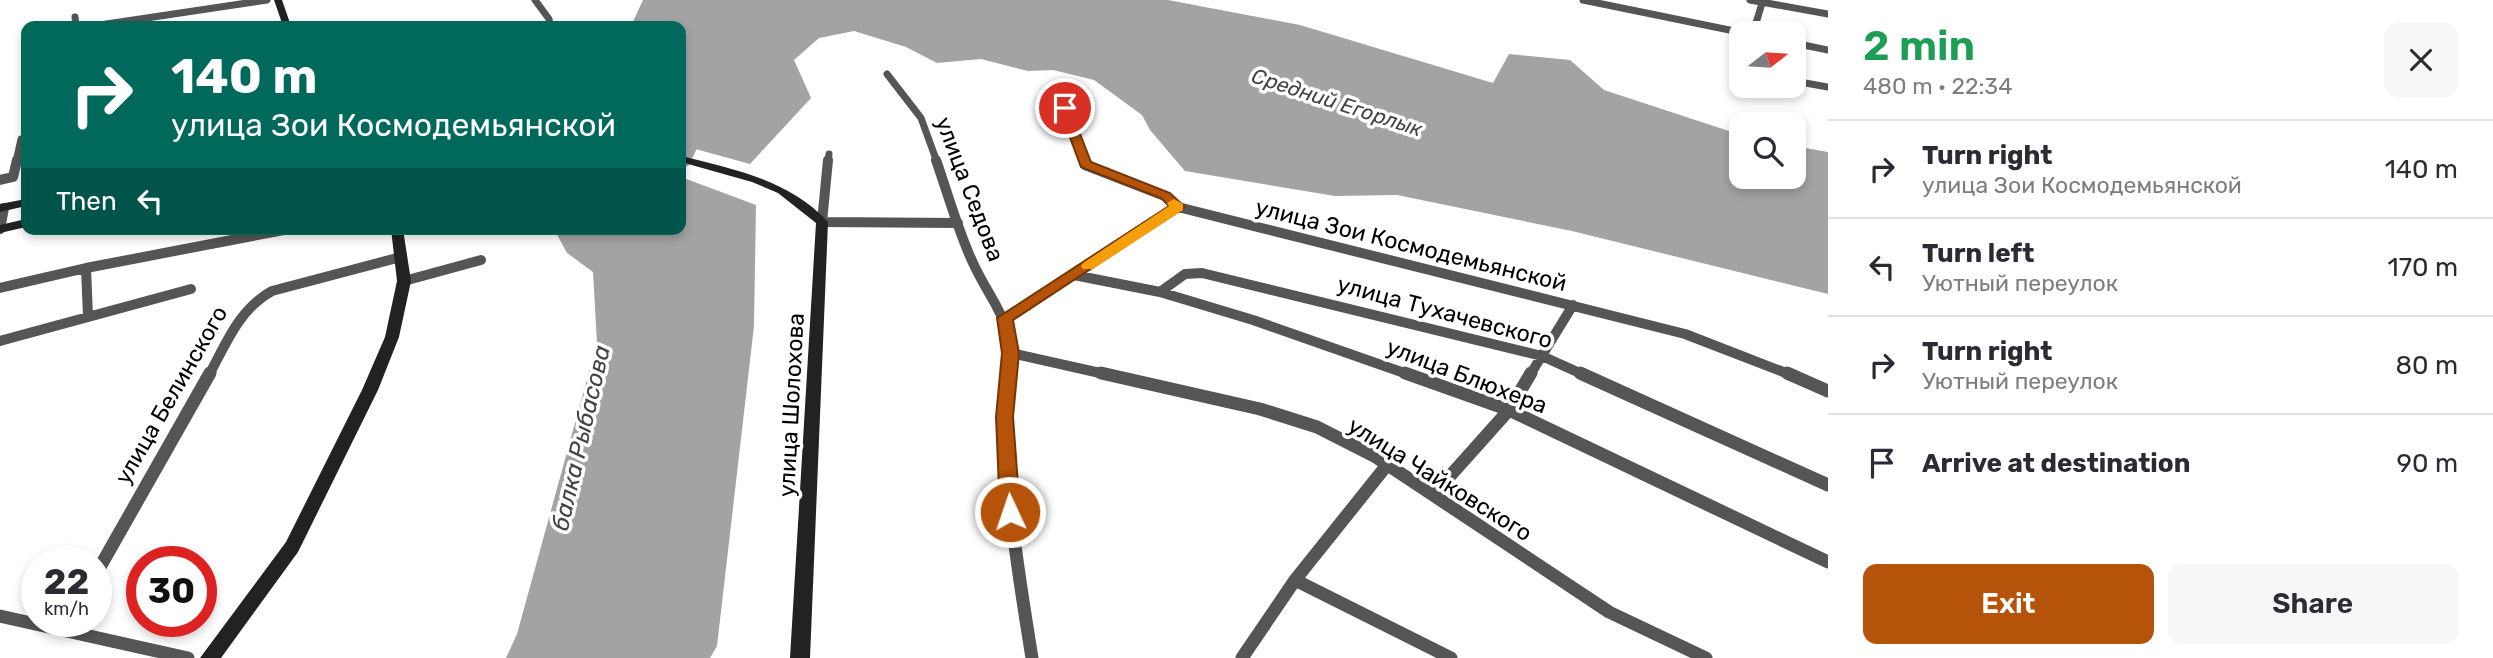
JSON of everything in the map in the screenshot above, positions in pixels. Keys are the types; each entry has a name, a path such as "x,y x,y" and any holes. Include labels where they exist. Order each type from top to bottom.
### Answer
{"main road":[{"path":"278,0 285,21"},
{"path":"686,160 756,180 782,191 822,222"},
{"path":"2,208 21,203"},
{"name":"улица Шолохова","path":"800,658 822,222"},
{"path":"0,229 21,224"},
{"path":"211,658 298,536 383,358 392,337 404,281 398,235"}],"street":[{"path":"126,21 267,0"},
{"path":"535,0 549,21"},
{"path":"1583,0 1729,30"},
{"path":"1750,0 1828,14"},
{"path":"1756,21 1763,1"},
{"path":"75,17 75,21"},
{"path":"1806,45 1828,50"},
{"name":"улица Седова","path":"887,74 921,118 973,263 1005,318 1010,353 1005,417 1012,535 1032,658"},
{"path":"1806,83 1828,88"},
{"name":"улица Зои Космодемьянской","path":"1065,108 1086,164 1166,195 1178,207 1697,338 1828,391"},
{"path":"0,180 13,177 21,139"},
{"name":"улица Шолохова","path":"822,222 830,154"},
{"path":"1005,318 1178,207"},
{"path":"0,229 2,208"},
{"path":"822,222 958,223"},
{"path":"0,288 86,268 258,235"},
{"name":"улица Белинского","path":"112,546 246,309 272,291 401,257"},
{"path":"404,281 481,260"},
{"path":"86,268 89,317"},
{"name":"улица Тухачевского","path":"1160,292 1185,274 1202,273 1542,356 1828,485"},
{"name":"улица Блюхера","path":"1074,275 1160,292 1253,320 1509,410 1828,562"},
{"path":"0,341 191,289"},
{"path":"1433,495 1509,410 1573,305"},
{"name":"улица Чайковского","path":"1010,353 1260,409 1317,427 1387,464 1609,612 1706,658"},
{"path":"1242,658 1294,580 1387,464"},
{"path":"1294,580 1451,658"},
{"path":"0,616 21,620"},
{"path":"105,637 188,658"}],"water":[{"name":"Средний Егорлык","path":"643,0 1168,0 1300,25 1493,83 1509,54 1570,60 1604,90 1729,131 1729,189 1806,189 1806,148 1828,152 1828,294 1572,231 1397,195 1335,196 1185,171 1150,130 1142,115 1094,80 1053,70 1028,71 981,59 937,63 906,47 854,31 819,38 794,60 811,98 750,164 686,146 686,21 633,21"},
{"path":"686,179 756,205 754,326 717,646 710,658 506,658 517,634 597,343 593,272 567,253 557,235 686,235"}],"waterway":[{"name":"балка Рыбасова","path":"686,154 701,123"}],"slow traffic":[{"path":"1088,266 1178,207 1174,203"}],"route":[{"path":"1010,512 1005,417 1010,353 1005,318 1178,207 1166,195 1086,164 1065,108"}]}
